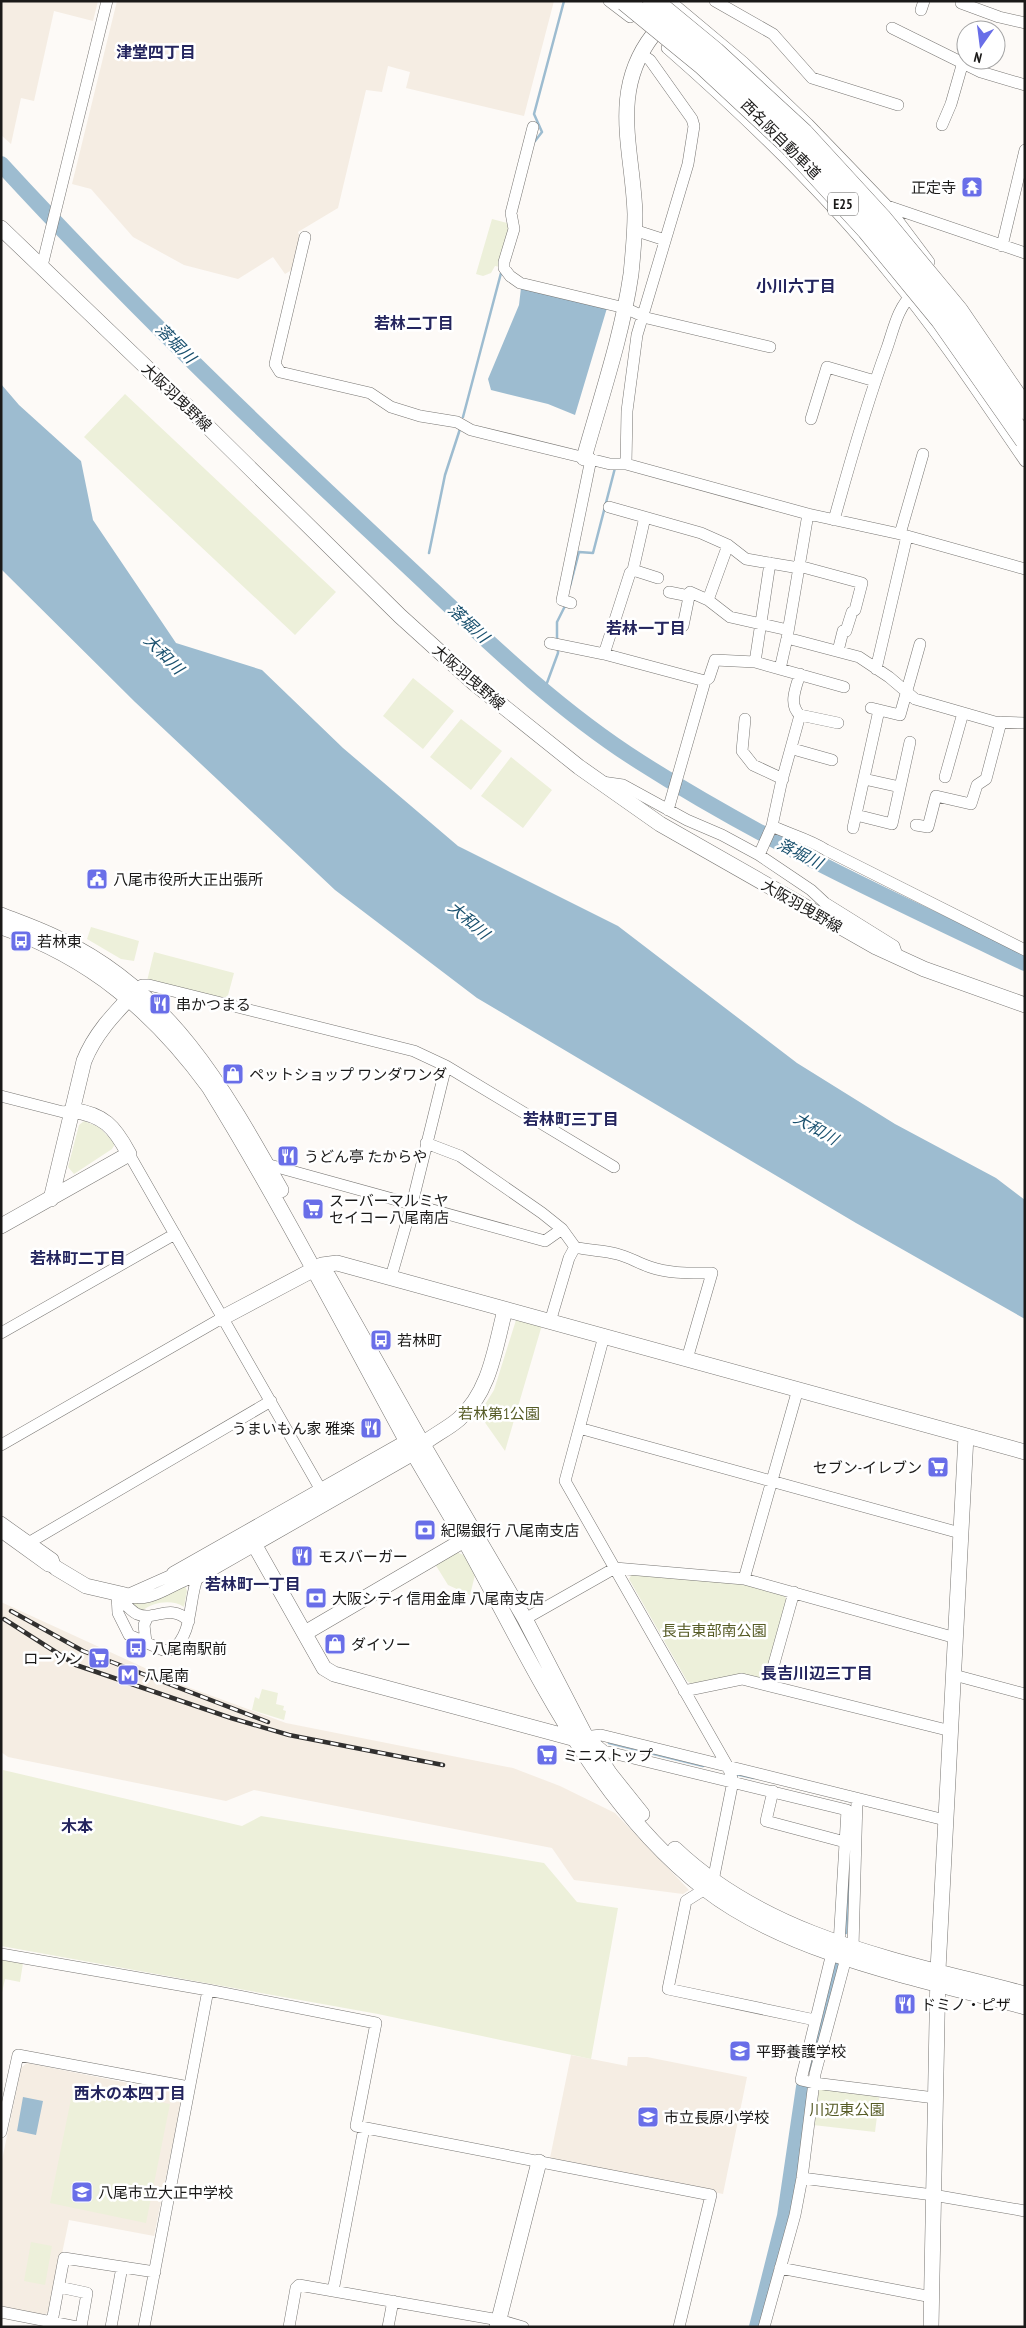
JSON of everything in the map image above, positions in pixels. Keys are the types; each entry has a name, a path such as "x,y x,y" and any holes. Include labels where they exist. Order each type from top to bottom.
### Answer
{"highway":[{"name":"西名阪自動車道","path":"625,1 702,64 788,144 867,230 941,320 1025,440"},
{"name":"西名阪自動車道","path":"665,2 715,52 803,133 881,218 958,312 1025,409"}],"street":[{"path":"42,266 107,1"},
{"path":"609,1 650,33 776,148 852,229 935,331 1025,461"},
{"path":"715,1 772,34 812,78 898,105"},
{"path":"566,601 588,458 625,308 634,251 635,213 626,109 629,87 641,54 665,2 743,62 814,130 888,206 1025,391"},
{"path":"960,3 1025,24"},
{"path":"892,28 956,59"},
{"path":"626,464 627,411 637,335 688,164 694,126 692,119 650,60 641,54"},
{"path":"942,125 951,104 961,70"},
{"path":"977,70 1025,84"},
{"path":"533,127 511,213 514,229 504,262 504,268 510,276 520,283 625,308 643,315 739,341 744,340 770,346"},
{"path":"1002,246 1025,150"},
{"path":"888,206 1025,253"},
{"name":"大阪羽曳野線","path":"1,228 400,616 474,683 598,782 660,824 876,947 898,958 1025,1005"},
{"path":"634,230 665,240"},
{"path":"306,237 275,364 280,372 370,393 391,407 420,416 457,422 471,430 610,464 626,464 808,514 904,535 1025,569"},
{"path":"834,520 861,422 898,316 909,297 937,272"},
{"path":"811,419 827,367 875,381"},
{"path":"876,669 923,454"},
{"path":"609,507 701,533 728,545 746,559 799,567 862,583 855,610 852,612 846,631 843,631 838,651"},
{"path":"780,668 788,634 808,514"},
{"path":"604,654 630,574 633,570 645,517"},
{"path":"708,600 728,545"},
{"path":"755,662 770,563"},
{"path":"633,570 658,578"},
{"path":"669,592 689,596"},
{"path":"683,626 690,592 708,600 730,617 760,623 838,651 859,656 915,699 1001,722 1025,723"},
{"path":"555,644 604,654 705,681"},
{"path":"852,828 864,779 875,709 900,715 908,693 920,644"},
{"path":"670,805 705,681 709,678 715,660 755,662 844,687"},
{"path":"800,674 794,705 796,712 800,715 838,724"},
{"path":"944,777 963,713"},
{"path":"759,855 772,826 800,715"},
{"path":"745,719 742,751 753,765 783,778"},
{"path":"916,824 928,827 936,796 972,804 977,785 986,779 1001,722"},
{"path":"856,815 892,824 910,742"},
{"path":"792,749 832,760"},
{"path":"864,779 900,787"},
{"path":"598,782 623,785 670,805 759,855 811,890 825,902 894,946 898,958"},
{"path":"772,826 791,835 809,839 826,850 1025,950"},
{"path":"1,915 62,940 97,961 183,1036 228,1096 266,1164 318,1267 464,1540 579,1737 626,1812 663,1851 709,1885 763,1912 843,1951 937,1977 1025,2007"},
{"path":"1,927 45,944 73,958 133,994 189,1060 209,1087 318,1267"},
{"path":"51,1199 90,1045 101,1028 142,985 149,985 414,1051 446,1066 614,1167"},
{"path":"391,1277 412,1204 446,1066"},
{"path":"1,1096 63,1112 72,1110 94,1116 112,1127 271,1401 320,1490"},
{"path":"426,1143 460,1156 562,1229 575,1247 590,1252 603,1250 628,1256 649,1267 674,1274 712,1273 687,1359"},
{"path":"1,1226 129,1154"},
{"path":"266,1164 545,1241 562,1229"},
{"path":"1,1334 175,1234"},
{"path":"550,1322 569,1258 575,1247"},
{"path":"1,1445 222,1318 318,1267 337,1263 1025,1452"},
{"path":"1,1532 48,1566 56,1568 86,1586 132,1598 150,1596 198,1576 454,1423 479,1398 494,1355 505,1310"},
{"path":"604,1336 565,1481 728,1767 733,1781 709,1885 686,1901 668,1989 815,2020"},
{"path":"744,1579 798,1389"},
{"path":"30,1542 271,1401"},
{"path":"579,1428 960,1533"},
{"path":"931,2327 937,1977 966,1436"},
{"path":"121,1595 174,1574 320,1490 414,1446"},
{"path":"414,1446 525,1619 579,1737"},
{"path":"1,1522 53,1559 56,1568"},
{"path":"305,1633 464,1540"},
{"path":"254,1544 324,1668 334,1674 579,1737 604,1751 847,1810 843,1951 815,2020 800,2080 935,2098"},
{"path":"525,1619 615,1568 744,1579 956,1638"},
{"path":"121,1595 118,1612 129,1635 163,1650 172,1650 180,1644 189,1621 194,1585 198,1576"},
{"path":"768,1685 794,1592"},
{"path":"121,1595 131,1610 148,1616 155,1613 174,1612 182,1614 189,1621"},
{"path":"146,1642 144,1625 148,1616"},
{"path":"954,1675 1025,1694"},
{"path":"684,1691 742,1679 951,1731"},
{"path":"579,1737 601,1735 945,1820"},
{"path":"773,1791 766,1821 845,1842"},
{"path":"764,2327 802,2178 814,2083 843,1951 858,1799"},
{"path":"1,1954 208,1990 376,2023 356,2126 711,2195 678,2327"},
{"path":"937,1977 1025,1994"},
{"path":"144,2327 208,1990"},
{"path":"1,2132 18,2055 189,2087"},
{"path":"333,2291 364,2128"},
{"path":"498,2324 539,2162"},
{"path":"802,2178 933,2195 1025,2211"},
{"path":"52,2324 64,2258 155,2272"},
{"path":"111,2327 122,2267"},
{"path":"780,2268 932,2297"},
{"path":"289,2327 296,2288 300,2285 498,2324 523,2327"},
{"path":"1,2312 22,2322 79,2327 87,2292 59,2287"},
{"path":"388,2327 393,2302"}],"shaded area":[{"path":"1,1 98,1 93,21 54,11 34,101 21,98 11,144 1,135"},
{"path":"117,1 554,1 524,116 406,88 410,72 388,66 382,92 366,90 338,208 298,232 301,239 295,268 285,274 273,257 238,279 184,265 133,237 91,189 72,184"},
{"path":"1,1602 182,1685 286,1723 513,1768 560,1786 615,1813 689,1890 683,1894 574,1880 552,1848 254,1790 226,1801 8,1757 1,1752"},
{"name":"市立長原小学校","path":"571,2055 627,2066 628,2057 647,2057 747,2077 723,2194 550,2158"},
{"name":"八尾市立大正中学校","path":"27,2063 178,2093 182,2099 154,2236 69,2220 50,2311 44,2315 1,2306 1,2165 21,2068"}],"green space":[{"path":"492,219 511,224 500,267 495,266 491,273 483,276 476,274"},
{"path":"125,394 336,592 295,635 84,437"},
{"path":"413,678 454,711 423,749 383,716"},
{"path":"461,719 502,751 471,790 430,757"},
{"path":"511,757 552,790 523,828 481,796"},
{"path":"91,927 139,941 134,961 121,959 87,939"},
{"path":"154,952 234,973 227,999 147,981"},
{"path":"84,1121 99,1127 115,1144 112,1149 74,1174 68,1167 79,1125"},
{"name":"若林第1公園","path":"516,1320 542,1325 505,1451 479,1414 494,1390"},
{"path":"456,1552 464,1555 475,1575 470,1595 448,1585 435,1564"},
{"name":"長吉東部南公園","path":"632,1574 741,1583 784,1595 787,1600 764,1680 692,1684 687,1681 629,1579"},
{"path":"185,1585 187,1591 184,1607 168,1602 152,1605 142,1611 137,1610 130,1602"},
{"path":"262,1689 278,1693 276,1704 284,1706 283,1710 286,1711 284,1720 252,1710 255,1697 259,1699"},
{"path":"3,1770 242,1826 261,1816 544,1863 577,1902 618,1908 591,2059 378,2014 1,1946"},
{"path":"1,1959 23,1963 20,1982 5,1979 1,1997"},
{"path":"74,2084 170,2104 146,2223 50,2203"},
{"name":"川辺東公園","path":"819,2088 880,2093 875,2132 813,2125"},
{"path":"31,2242 52,2246 45,2285 24,2281"}],"water":[{"path":"521,288 607,308 575,415 548,404 491,390 488,379 519,305"},
{"name":"大和川","path":"1,384 19,405 81,461 93,520 176,643 262,670 343,748 458,846 618,926 797,1063 895,1124 996,1178 1025,1200 1025,1319 856,1223 477,998 335,890 135,702 1,569"},
{"path":"23,2097 43,2101 36,2135 17,2131"}],"waterway":[{"path":"535,141 542,132 534,114 564,1"},
{"name":"落堀川","path":"1,164 95,263 240,408 479,633 573,714 640,762 733,818 829,868 1025,963"},
{"path":"463,417 501,273"},
{"path":"429,553 445,475 460,429"},
{"path":"570,586 579,552 593,553 615,468"},
{"path":"557,640 557,622 565,606"},
{"path":"544,691 558,653 558,648"},
{"path":"609,1743 703,1766"},
{"path":"735,1774 754,1778"},
{"path":"846,1933 850,1863"},
{"path":"810,2064 838,1965"},
{"path":"757,2327 785,2216 804,2087"}],"railway":[{"path":"11,1611 83,1651 268,1722"},
{"path":"4,1619 76,1665 231,1718 289,1735 443,1765"}],"place":[{"name":"正定寺","path":"972,187"},
{"name":"八尾市役所大正出張所","path":"97,879"},
{"name":"若林東","path":"21,941"},
{"name":"串かつまる","path":"160,1004"},
{"name":"ペットショップ ワンダワンダ","path":"233,1074"},
{"name":"うどん亭 たからや","path":"288,1156"},
{"name":"スーバーマルミヤ セイコー八尾南店","path":"313,1209"},
{"name":"若林町","path":"381,1340"},
{"name":"うまいもん家 雅楽","path":"371,1428"},
{"name":"セブン-イレブン","path":"938,1467"},
{"name":"紀陽銀行 八尾南支店","path":"425,1530"},
{"name":"モスバーガー","path":"302,1556"},
{"name":"大阪シティ信用金庫 八尾南支店","path":"316,1598"},
{"name":"ダイソー","path":"335,1644"},
{"name":"八尾南駅前","path":"136,1648"},
{"name":"ローソン","path":"99,1658"},
{"name":"八尾南","path":"128,1675"},
{"name":"ミニストップ","path":"547,1755"},
{"name":"ドミノ・ピザ","path":"905,2004"},
{"name":"平野養護学校","path":"740,2051"},
{"name":"市立長原小学校","path":"648,2117"},
{"name":"八尾市立大正中学校","path":"82,2192"}],"district":[{"name":"津堂四丁目","path":"156,52"},
{"name":"小川六丁目","path":"796,286"},
{"name":"若林二丁目","path":"414,323"},
{"name":"若林一丁目","path":"646,628"},
{"name":"若林町三丁目","path":"571,1119"},
{"name":"若林町二丁目","path":"78,1258"},
{"name":"若林町一丁目","path":"253,1584"},
{"name":"長吉川辺三丁目","path":"817,1673"},
{"name":"木本","path":"77,1826"},
{"name":"西木の本四丁目","path":"130,2093"}]}
